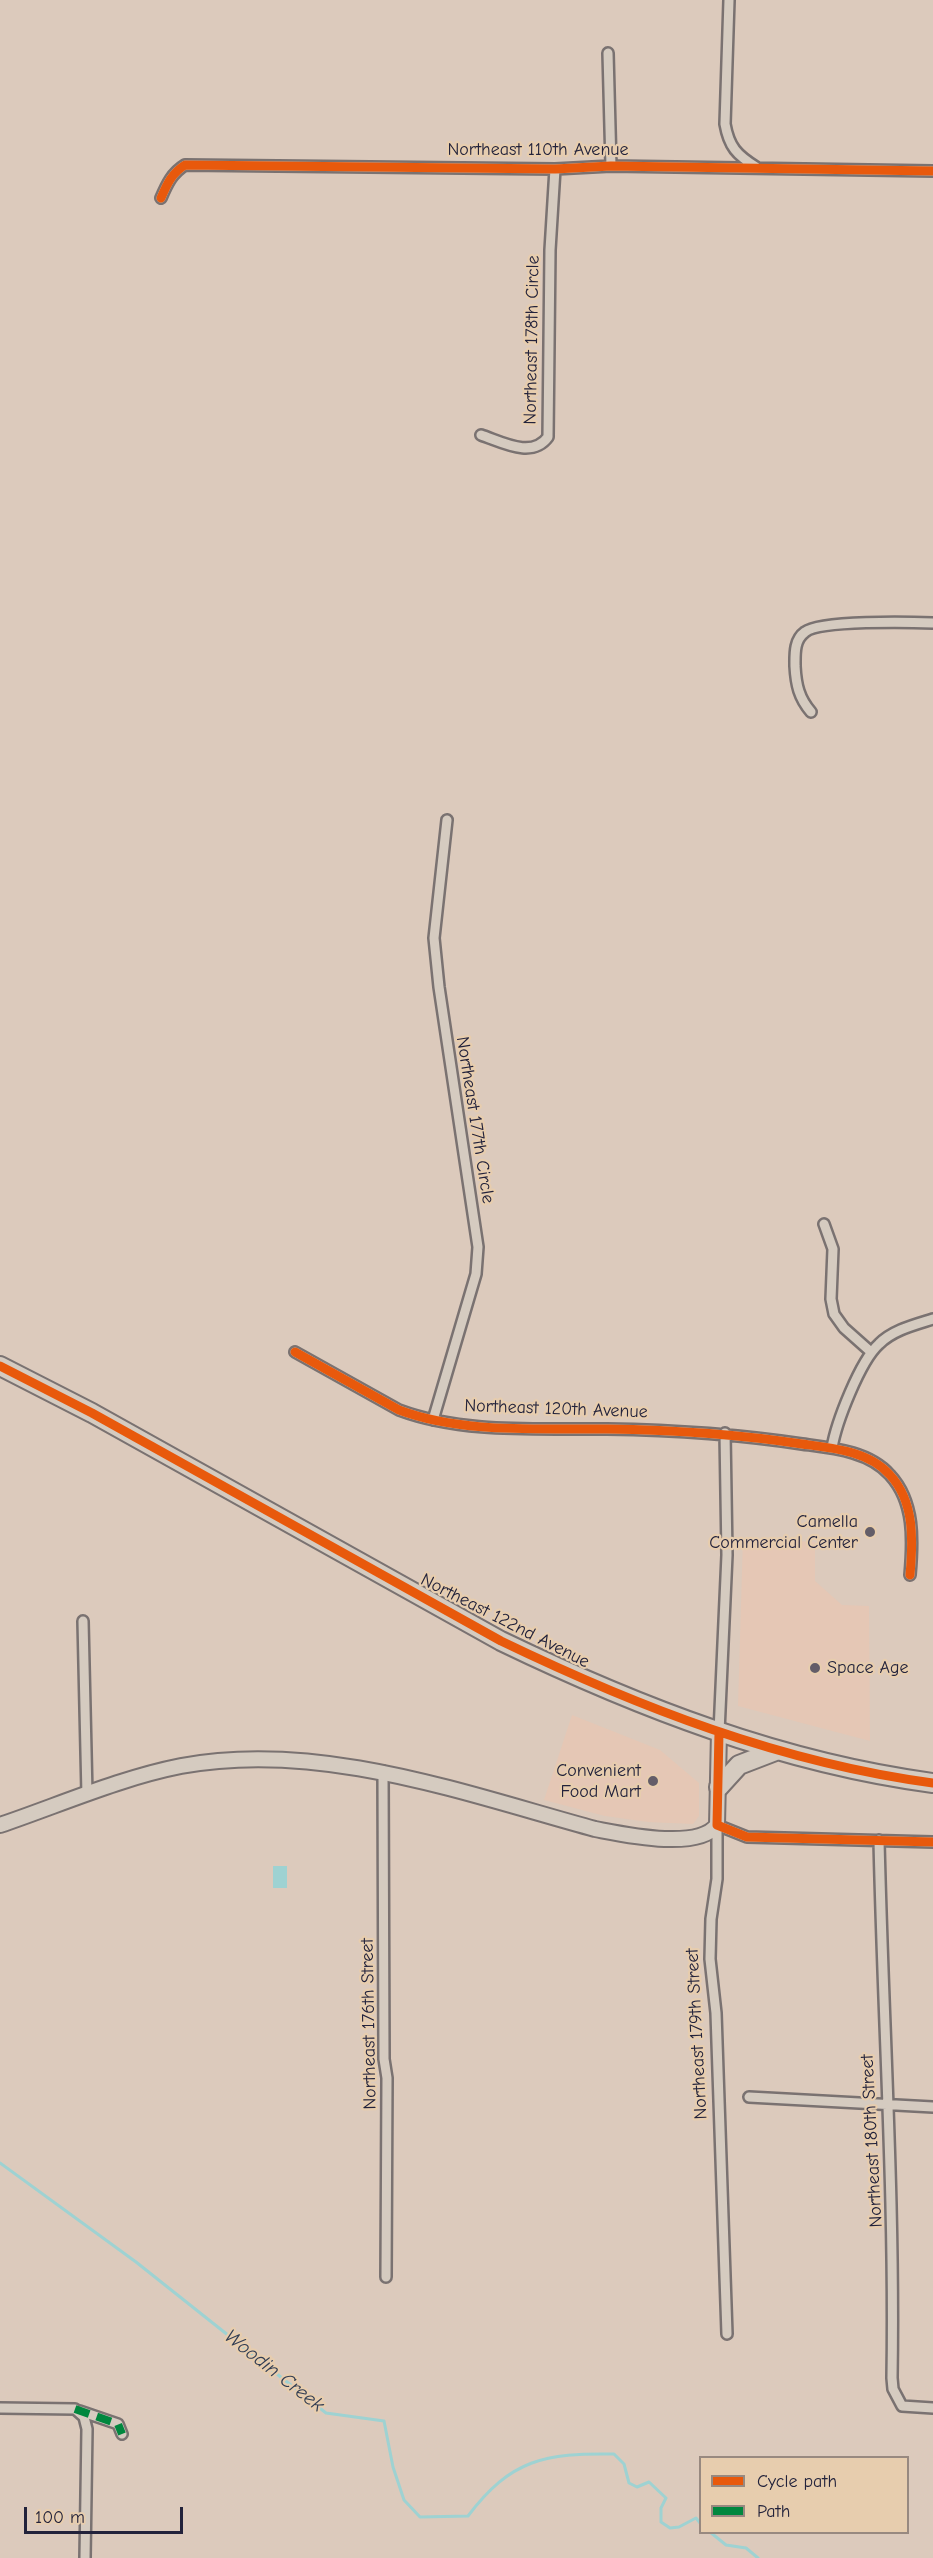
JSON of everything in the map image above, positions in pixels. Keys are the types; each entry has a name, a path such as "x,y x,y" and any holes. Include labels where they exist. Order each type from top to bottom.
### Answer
{"highway":[{"name":"Northeast 122nd Avenue","path":"0,1366 92,1413 501,1641 568,1674 719,1732 778,1750 867,1772 933,1783"},
{"path":"719,1787 739,1765 778,1750"}],"main road":[{"name":"Northeast 179th Street","path":"717,1825 719,1732"},
{"path":"0,1825 153,1773 213,1762 306,1763 382,1771 623,1835 696,1838 709,1834 717,1825"}],"street":[{"path":"729,0 725,124 729,142 736,154 756,167"},
{"path":"608,53 611,166"},
{"name":"Northeast 110th Avenue","path":"161,198 172,175 186,165 555,169 611,166 756,167 933,171"},
{"name":"Northeast 178th Circle","path":"481,435 525,449 542,444 548,437 550,250 555,169"},
{"path":"811,712 802,702 795,678 796,646 803,633 821,626 933,622"},
{"name":"Northeast 177th Circle","path":"433,1419 476,1274 478,1247 439,987 434,938 447,820"},
{"path":"824,1224 833,1249 831,1299 834,1314 844,1328 871,1352"},
{"path":"832,1448 860,1370 871,1352 892,1334 933,1319"},
{"name":"Northeast 120th Avenue","path":"295,1352 399,1410 433,1419 489,1427 725,1432 832,1448 872,1461 882,1467 899,1486 910,1519 910,1575"},
{"path":"719,1732 727,1555 725,1432"},
{"path":"83,1621 87,1796"},
{"name":"Northeast 176th Street","path":"382,1771 384,2059 387,2078 386,2277"},
{"path":"717,1825 747,1837 933,1842"},
{"name":"Northeast 179th Street","path":"717,1825 717,1879 711,1920 710,1959 716,2013 727,2334"},
{"name":"Northeast 180th Street","path":"879,1840 886,2106 894,2251 893,2389 902,2406 911,2409 933,2408"},
{"path":"749,2097 933,2107"},
{"path":"0,2408 75,2409 118,2424 122,2434"},
{"path":"75,2409 84,2417 87,2429 85,2558"}],"shaded area":[{"path":"743,1538 815,1542 815,1581 842,1605 869,1606 870,1741 738,1706"},
{"path":"572,1715 660,1750 699,1783 699,1816 693,1824 648,1822 605,1816 544,1800"}],"water":[{"path":"273,1866 287,1866 287,1888 273,1888"}],"waterway":[{"name":"Woodin Creek","path":"0,2163 136,2262 326,2413 384,2421 393,2467 404,2500 420,2517 468,2516 499,2482 531,2463 568,2455 614,2454 624,2464 629,2483 637,2487 649,2482 666,2498 661,2508 661,2522 670,2528 679,2527 696,2518 699,2522"},
{"name":"Woodin Creek","path":"712,2534 726,2545 746,2548 758,2558"}],"marked path":[{"path":"75,2409 118,2424 122,2434"}],"cycle path":[{"path":"161,198 170,179 185,165 555,169 611,166 933,171"},
{"path":"295,1352 399,1410 449,1423 502,1428 704,1433 825,1447 861,1456 872,1461 890,1475 904,1497 911,1522 910,1575"},
{"path":"0,1366 92,1413 501,1641 553,1665 658,1710 766,1747 821,1762 933,1783"},
{"path":"719,1732 717,1825 747,1837 933,1842"}],"place":[{"name":"Camella Commercial Center","path":"870,1532"},
{"name":"Space Age","path":"815,1668"},
{"name":"Convenient Food Mart","path":"653,1781"}]}
